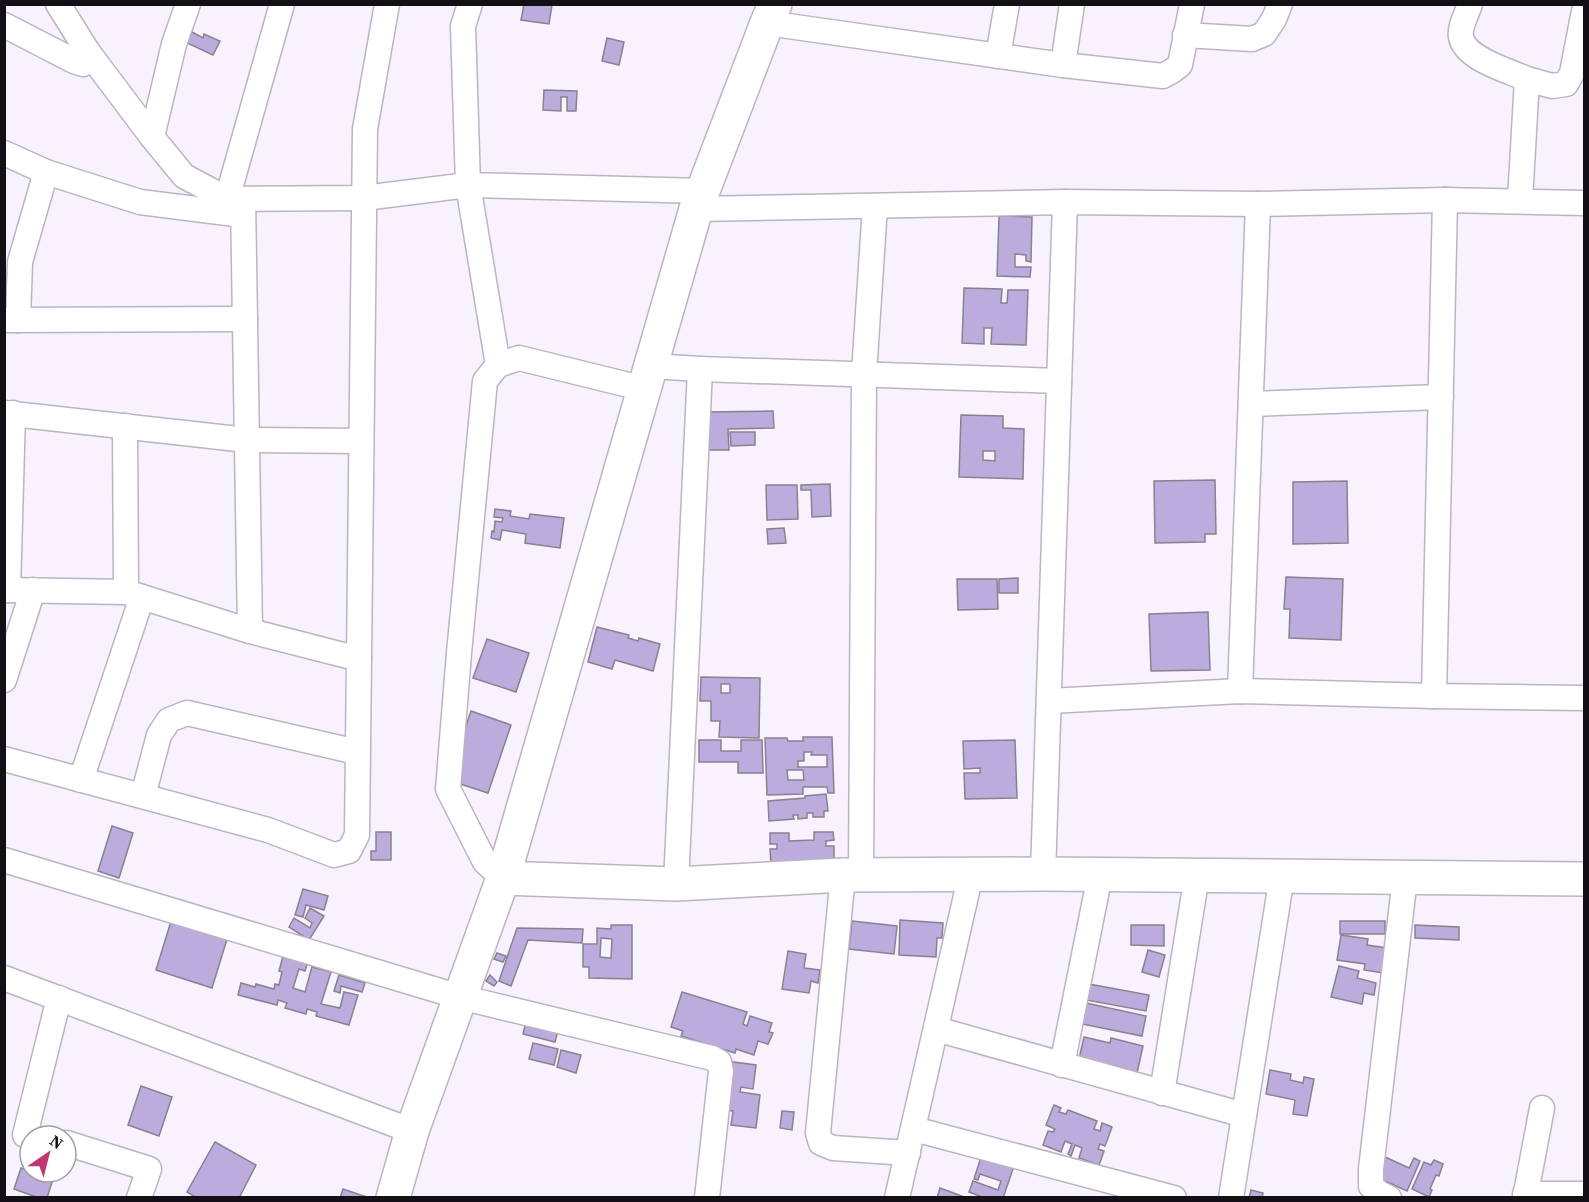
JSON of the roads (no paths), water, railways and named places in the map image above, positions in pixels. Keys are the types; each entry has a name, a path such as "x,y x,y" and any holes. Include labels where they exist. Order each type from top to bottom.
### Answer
{"street":[{"path":"58,4 88,52 184,176 237,204"},
{"path":"152,137 174,44 188,4"},
{"path":"250,631 245,319 237,204 282,4"},
{"path":"4,759 268,830 334,855 349,851 357,835 365,129 387,4"},
{"path":"470,4 463,26 468,184 498,365"},
{"path":"998,56 1007,4"},
{"path":"1064,65 1072,4"},
{"path":"393,1197 412,1131 503,878 700,200 771,14 998,56 1163,76 1180,64 1192,4"},
{"path":"1185,35 1252,39 1264,34 1280,4"},
{"path":"1470,4 1461,37 1469,51 1487,63 1552,86 1566,84 1572,73 1584,11"},
{"path":"5,26 83,64 88,52"},
{"path":"1521,201 1527,79"},
{"path":"4,153 46,172 140,202 237,204 364,198 468,184 700,200 875,206 1065,202 1258,204 1445,200 1584,203"},
{"path":"46,172 20,262 11,320 245,319"},
{"path":"1434,696 1445,200"},
{"path":"1043,874 1065,202"},
{"path":"1240,691 1258,204"},
{"path":"875,206 864,374 852,875 818,1133 821,1143 833,1148 908,1153"},
{"path":"1059,381 700,369 648,377 519,358 498,365 486,381 448,789 485,862 503,878 676,884 852,875 971,874 1584,879"},
{"path":"676,884 700,369"},
{"path":"1251,404 1441,397"},
{"path":"358,659 250,631 134,595 6,590 9,413 247,440 361,441"},
{"path":"81,780 134,595 125,426"},
{"path":"4,680 33,590"},
{"path":"1049,701 1240,691 1584,698"},
{"path":"143,796 159,735 169,720 187,713 357,752"},
{"path":"4,860 460,997 712,1058 719,1062 721,1071 707,1197"},
{"path":"897,1197 971,874"},
{"path":"1062,1065 1100,875"},
{"path":"1162,1093 1197,875"},
{"path":"1231,1197 1281,876"},
{"path":"1389,1197 1379,1193 1371,1186 1371,1169 1405,878"},
{"path":"4,978 412,1131"},
{"path":"27,1124 59,998"},
{"path":"936,1029 1244,1115"},
{"path":"1542,1108 1525,1196 1584,1194"},
{"path":"914,1129 1118,1190 1174,1197"},
{"path":"78,1147 149,1169 139,1197"}]}
